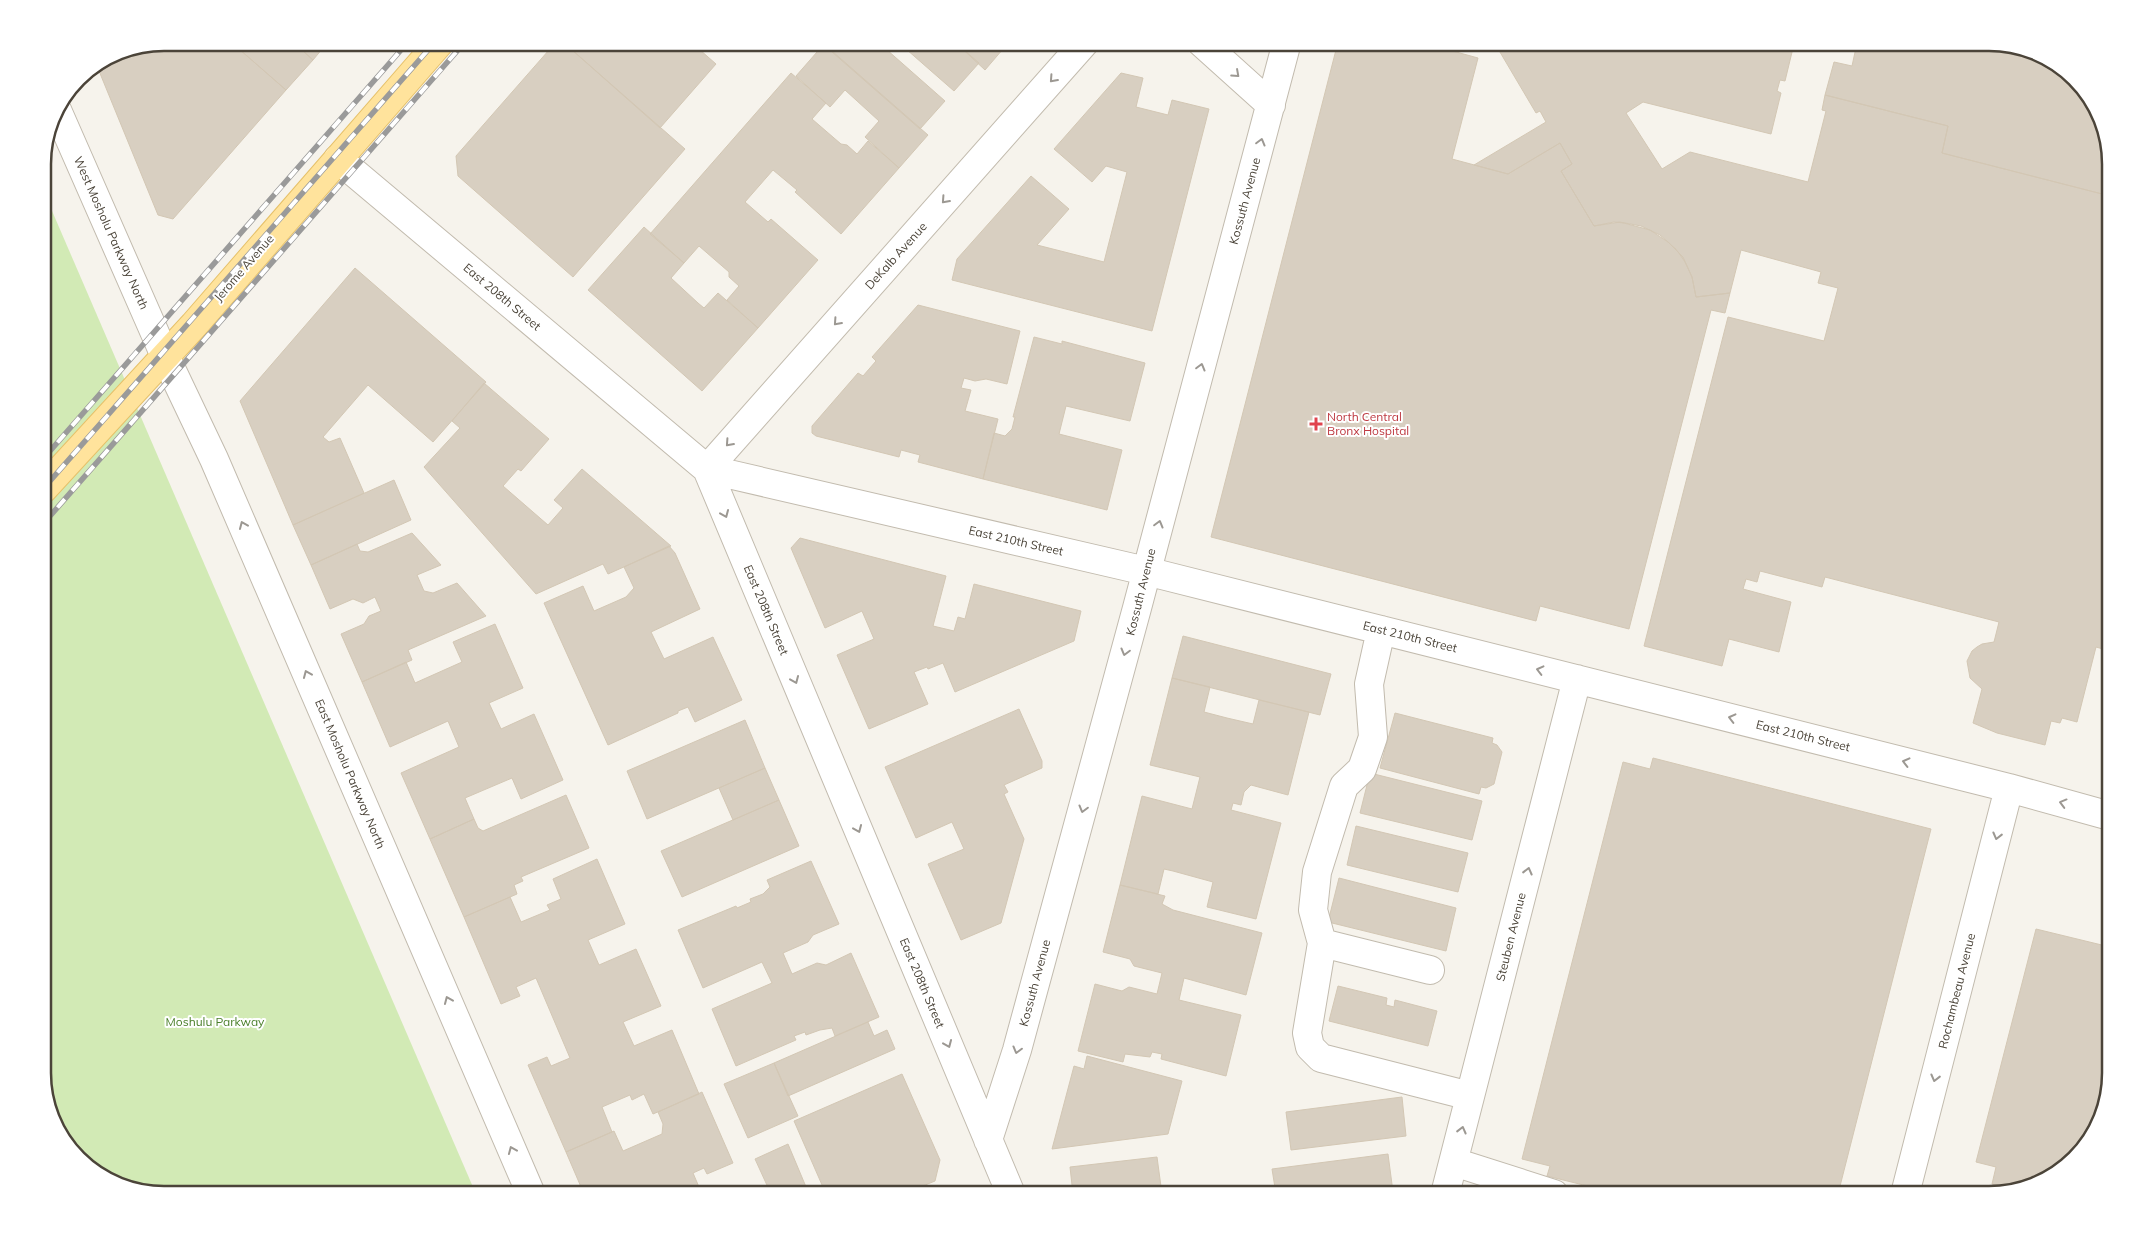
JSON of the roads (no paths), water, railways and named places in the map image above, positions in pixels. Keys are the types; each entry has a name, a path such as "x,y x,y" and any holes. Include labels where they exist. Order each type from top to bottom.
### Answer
{"main road":[{"name":"Jerome Avenue","path":"51,480 165,356 432,51"}],"street":[{"name":"DeKalb Avenue","path":"707,468 1077,51"},
{"path":"1211,51 1270,105"},
{"name":"Kossuth Avenue","path":"988,1140 1008,1081 1285,51"},
{"name":"West Mosholu Parkway North","path":"61,119 165,356"},
{"name":"East 208th Street","path":"338,159 707,468 988,1140 1005,1186"},
{"name":"East Mosholu Parkway North","path":"165,356 214,459 528,1186"},
{"name":"East 210th Street","path":"707,468 1146,571 2009,788 2102,814"},
{"path":"1381,630 1369,684 1373,737 1362,769 1344,786 1317,872 1313,910 1322,943 1306,1033 1310,1047 1321,1058 1470,1096"},
{"name":"Steuben Avenue","path":"1447,1186 1577,679"},
{"name":"Rochambeau Avenue","path":"1907,1186 2009,788"},
{"path":"1322,943 1430,970"},
{"path":"1454,1162 1529,1186"}],"railway":[{"path":"51,450 400,51"},
{"path":"51,480 427,51"},
{"path":"51,515 457,51"}],"place":[{"name":"North Central Bronx Hospital","path":"1316,424"}],"park label":[{"name":"Moshulu Parkway","path":"215,1022"}]}
